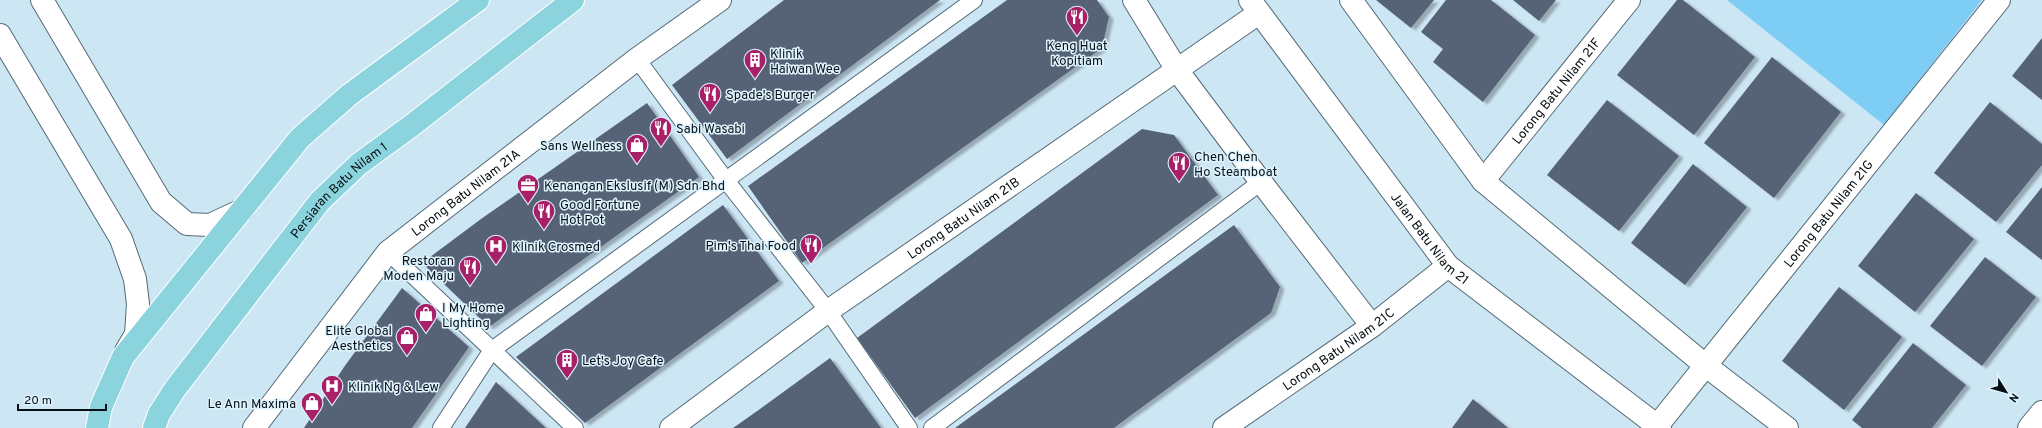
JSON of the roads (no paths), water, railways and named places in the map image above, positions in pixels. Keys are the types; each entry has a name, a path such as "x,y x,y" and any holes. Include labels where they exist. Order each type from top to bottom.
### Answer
{"main road":[{"path":"97,428 101,407 123,357 300,138 349,95 460,8 478,0"},
{"name":"Persiaran Batu Nilam 1","path":"154,428 159,414 175,389 320,201 359,164 574,0"}],"street":[{"path":"42,0 161,202 187,224 210,225 242,210"},
{"name":"Lorong Batu Nilam 21A","path":"254,428 388,252 637,59 720,0"},
{"path":"1134,0 1177,70 1372,326"},
{"path":"1351,0 1483,181 1705,365 1787,428"},
{"name":"Lorong Batu Nilam 21F","path":"1483,181 1629,0"},
{"name":"Lorong Batu Nilam 21G","path":"1658,427 1705,365 1999,0"},
{"name":"Lorong Batu Nilam 21B","path":"671,428 828,311 1177,70 1255,6"},
{"name":"Jalan Batu Nilam 21","path":"1255,6 1448,266 1658,427"},
{"path":"0,35 121,239 135,279 138,304 136,334 123,357"},
{"name":"Lorong Batu Nilam 21C","path":"1224,428 1372,326 1448,266"},
{"path":"2029,428 2042,412"}],"lane":[{"path":"441,428 492,350 725,179 974,0"},
{"path":"637,59 725,179 828,311 909,428"},
{"path":"932,428 1261,182"},
{"path":"388,252 575,428"}],"place":[{"name":"Keng Huat Kopitiam","path":"1077,36"},
{"name":"Klinik Haiwan Wee","path":"755,80"},
{"name":"Spade's Burger","path":"710,114"},
{"name":"Sabi Wasabi","path":"661,148"},
{"name":"Sans Wellness","path":"637,164"},
{"name":"Chen Chen Ho Steamboat","path":"1179,182"},
{"name":"Kenangan Ekslusif (M) Sdn Bhd","path":"528,204"},
{"name":"Good Fortune Hot Pot","path":"544,230"},
{"name":"Pim's Thai Food","path":"811,264"},
{"name":"Klinik Crosmed","path":"496,266"},
{"name":"Restoran Moden Maju","path":"470,286"},
{"name":"I My Home Lighting","path":"426,334"},
{"name":"Elite Global Aesthetics","path":"407,356"},
{"name":"Let's Joy Cafe","path":"567,380"},
{"name":"Klinik Ng & Lew","path":"332,406"},
{"name":"Le Ann Maxima","path":"312,422"}]}
